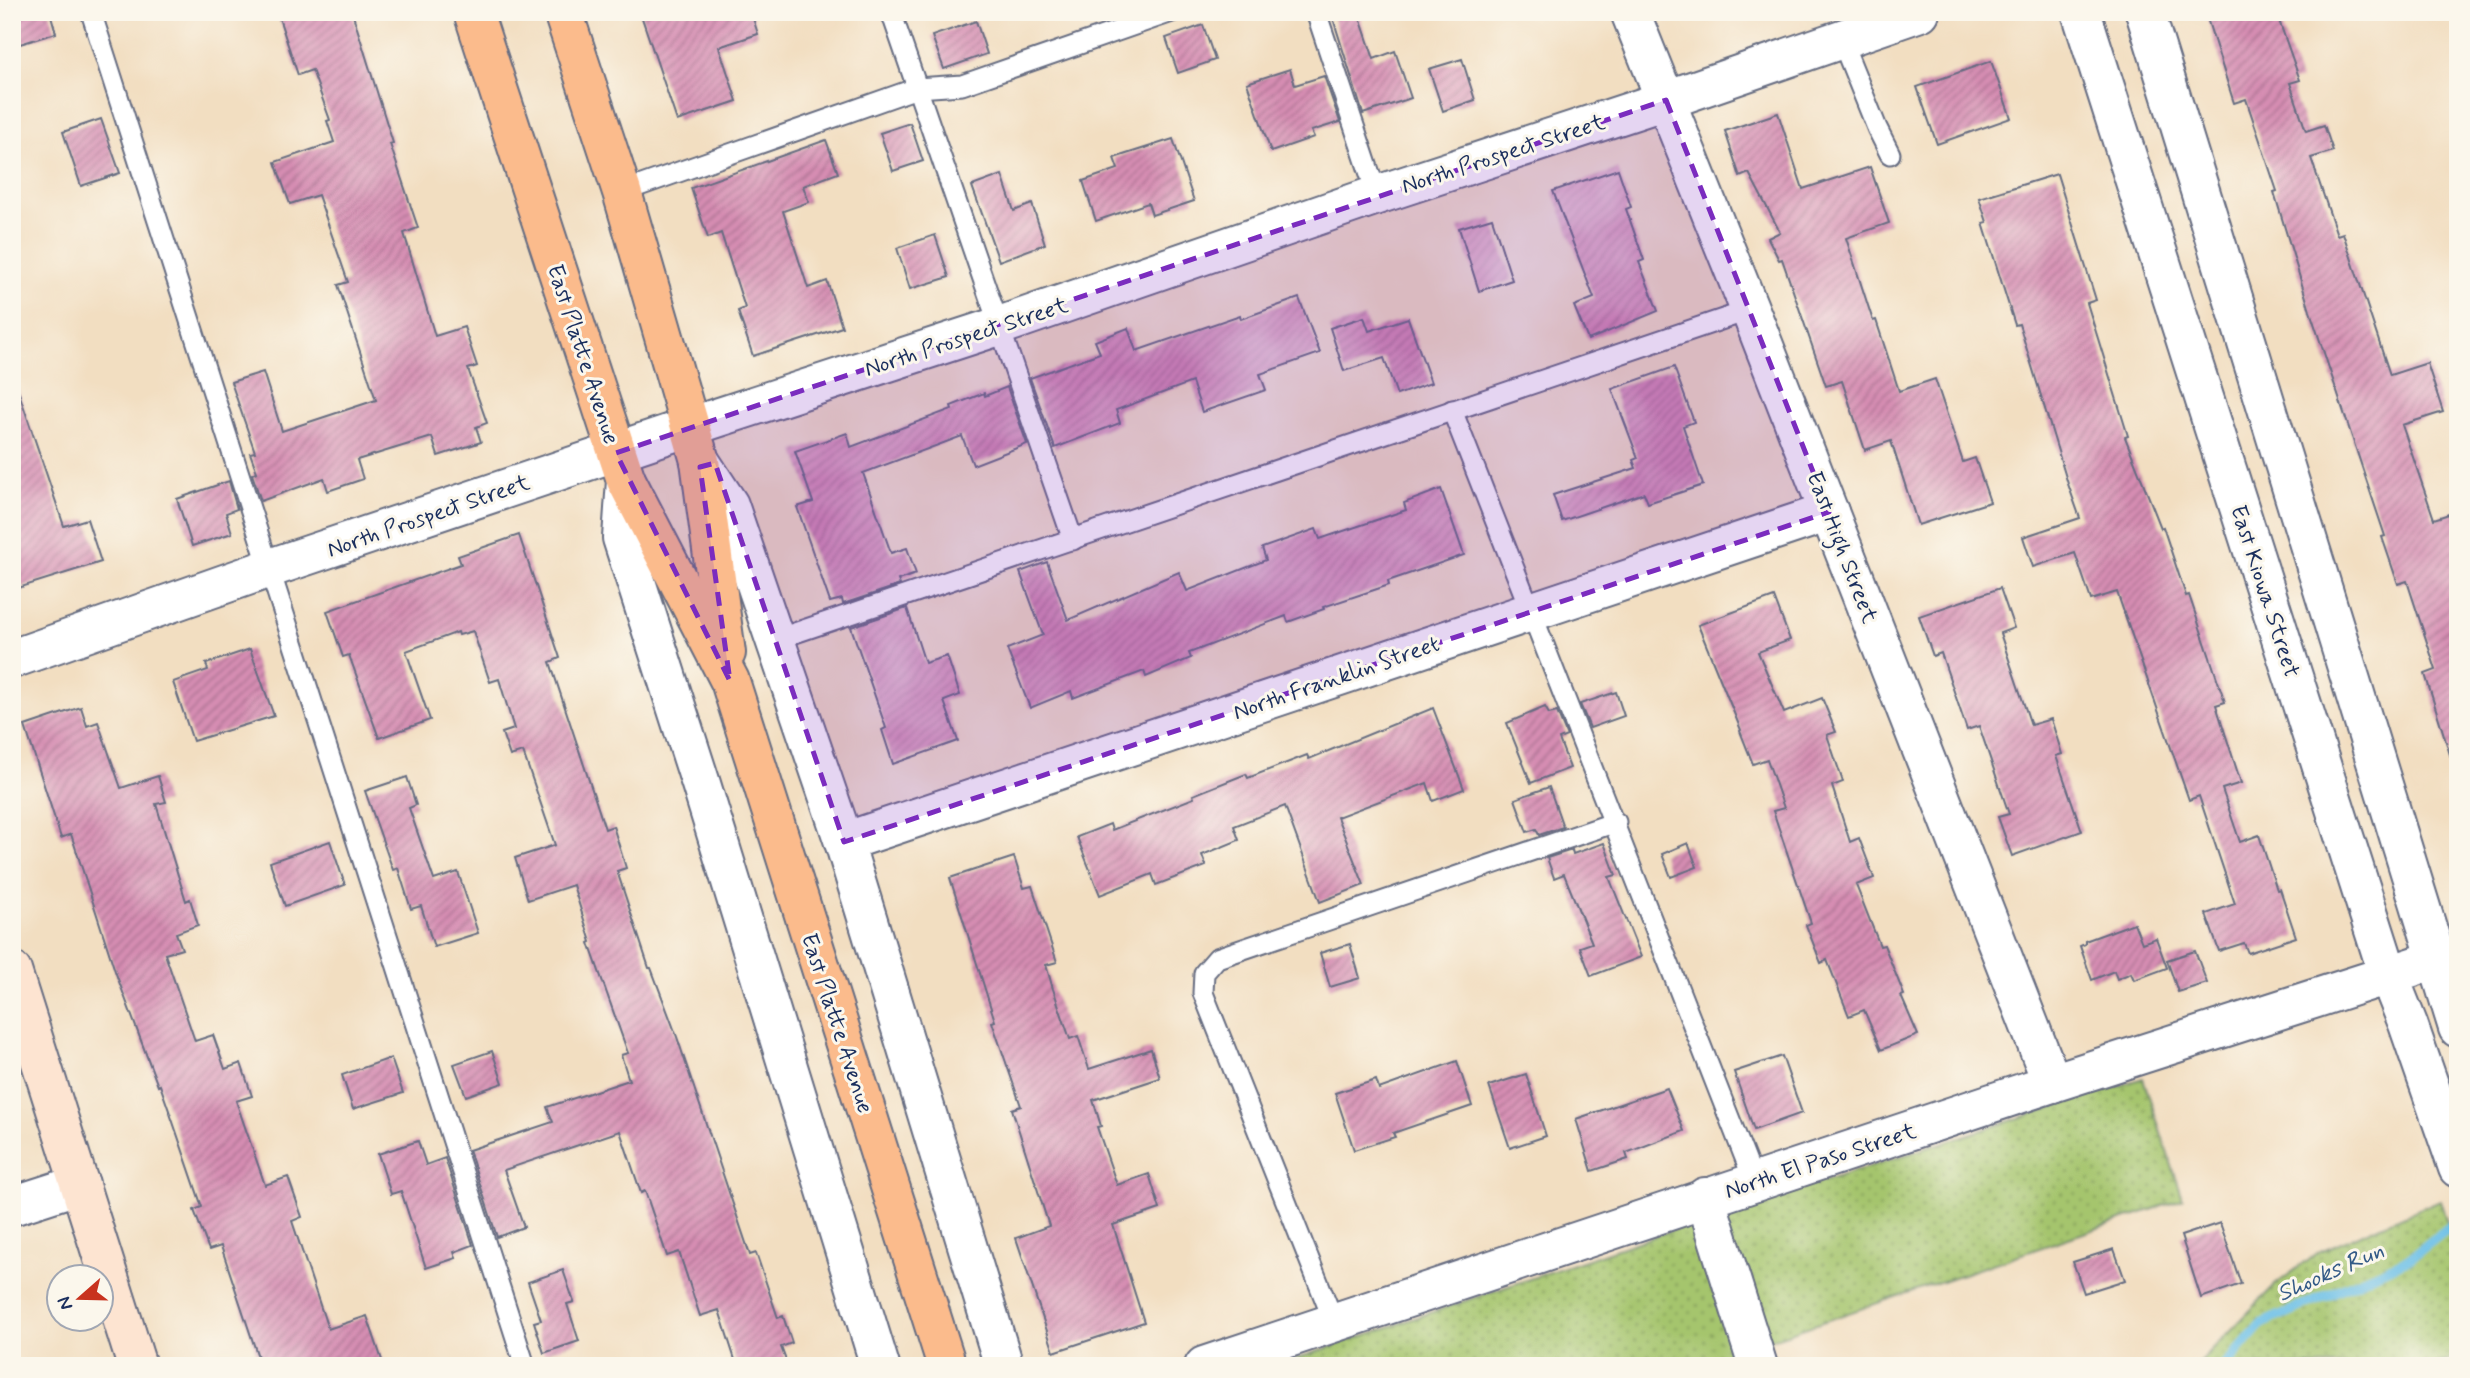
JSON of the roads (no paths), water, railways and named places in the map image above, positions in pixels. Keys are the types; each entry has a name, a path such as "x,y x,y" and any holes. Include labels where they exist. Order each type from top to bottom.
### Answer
{"main road":[{"name":"East Platte Avenue","path":"473,12 621,466 730,681"},
{"name":"East Platte Avenue","path":"563,12 622,192 695,444 730,681 947,1366"}],"street":[{"name":"East High Street","path":"1630,12 1750,310 2052,1083"},
{"name":"North Prospect Street","path":"12,659 268,569 695,444 999,326 1377,195 1665,100 1850,28 1920,12"},
{"name":"East Kiowa Street","path":"2081,12 2388,974 2458,1168"},
{"path":"2145,12 2458,1028"},
{"path":"695,444 729,505 844,842 1004,1366"},
{"path":"621,466 622,538 701,784 880,1366"},
{"name":"North Franklin Street","path":"844,842 1829,512"},
{"name":"North El Paso Street","path":"1204,1366 2052,1083 2438,959"},
{"path":"12,971 137,1366"},
{"path":"12,1206 80,1184"},
{"path":"1705,1198 1756,1365"}],"lane":[{"path":"91,12 524,1366"},
{"path":"891,12 1073,540"},
{"path":"622,192 917,88 962,85 1172,12"},
{"path":"1315,12 1377,195"},
{"path":"1850,28 1877,128 1890,154"},
{"path":"774,640 1750,310"},
{"path":"1452,410 1755,1181"},
{"path":"1334,1322 1203,993 1204,973 1217,958 1616,822"}],"waterway":[{"name":"Shooks Run","path":"2225,1366 2261,1324 2409,1259 2458,1220"}]}
